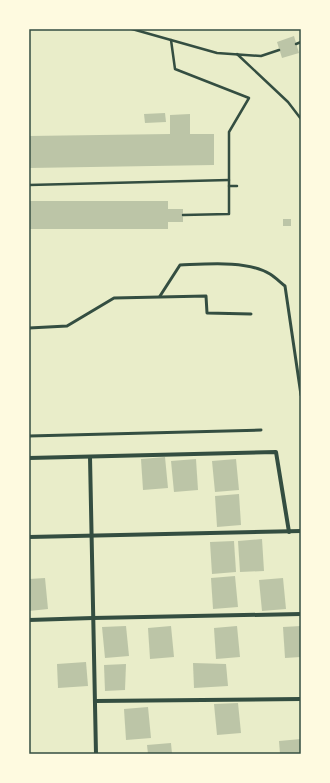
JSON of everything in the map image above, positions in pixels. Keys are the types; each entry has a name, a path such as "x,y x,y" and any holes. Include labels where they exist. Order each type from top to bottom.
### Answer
{"street":[{"path":"29,458 90,458 276,452 289,532"},
{"path":"90,458 96,754"},
{"path":"29,537 301,532"},
{"path":"29,620 301,614"},
{"path":"95,701 301,699"}],"lane":[{"path":"160,296 180,265 213,264 247,266 270,274 284,286 301,395"},
{"path":"29,328 67,326 114,298 206,296 207,313 251,314"},
{"path":"29,436 261,430"}],"path":[{"path":"132,29 216,53 261,56 279,50"},
{"path":"171,40 176,70 249,98 229,132 229,214 183,215"},
{"path":"296,44 301,42"},
{"path":"237,54 288,102 301,119"},
{"path":"29,185 229,180"},
{"path":"229,186 237,186"}],"building":[{"path":"294,36 299,53 282,58 277,42"},
{"path":"165,113 166,122 145,123 144,114"},
{"path":"190,114 190,134 214,134 214,165 29,168 29,136 170,134 170,115"},
{"path":"29,201 168,201 168,209 183,209 183,222 168,222 168,229 29,229"},
{"path":"283,219 291,219 291,226 283,226"},
{"path":"165,457 168,488 143,490 141,459"},
{"path":"196,459 198,490 174,492 171,461"},
{"path":"236,459 239,490 215,492 212,461"},
{"path":"239,494 241,525 217,527 215,496"},
{"path":"262,539 264,571 240,572 238,541"},
{"path":"234,541 236,572 212,574 210,542"},
{"path":"235,576 238,607 213,609 211,578"},
{"path":"45,578 48,609 29,611 29,579"},
{"path":"283,578 286,609 262,611 259,580"},
{"path":"126,626 129,656 105,658 102,627"},
{"path":"171,626 174,657 150,659 148,628"},
{"path":"237,626 240,657 216,659 214,628"},
{"path":"301,626 301,657 285,658 283,627"},
{"path":"86,662 88,686 58,688 57,664"},
{"path":"193,663 226,664 228,686 194,688"},
{"path":"126,664 125,690 105,691 104,665"},
{"path":"238,703 241,733 217,735 214,704"},
{"path":"148,707 151,738 126,740 124,709"},
{"path":"301,739 301,754 280,754 279,741"},
{"path":"171,743 172,754 148,754 147,745"}]}
